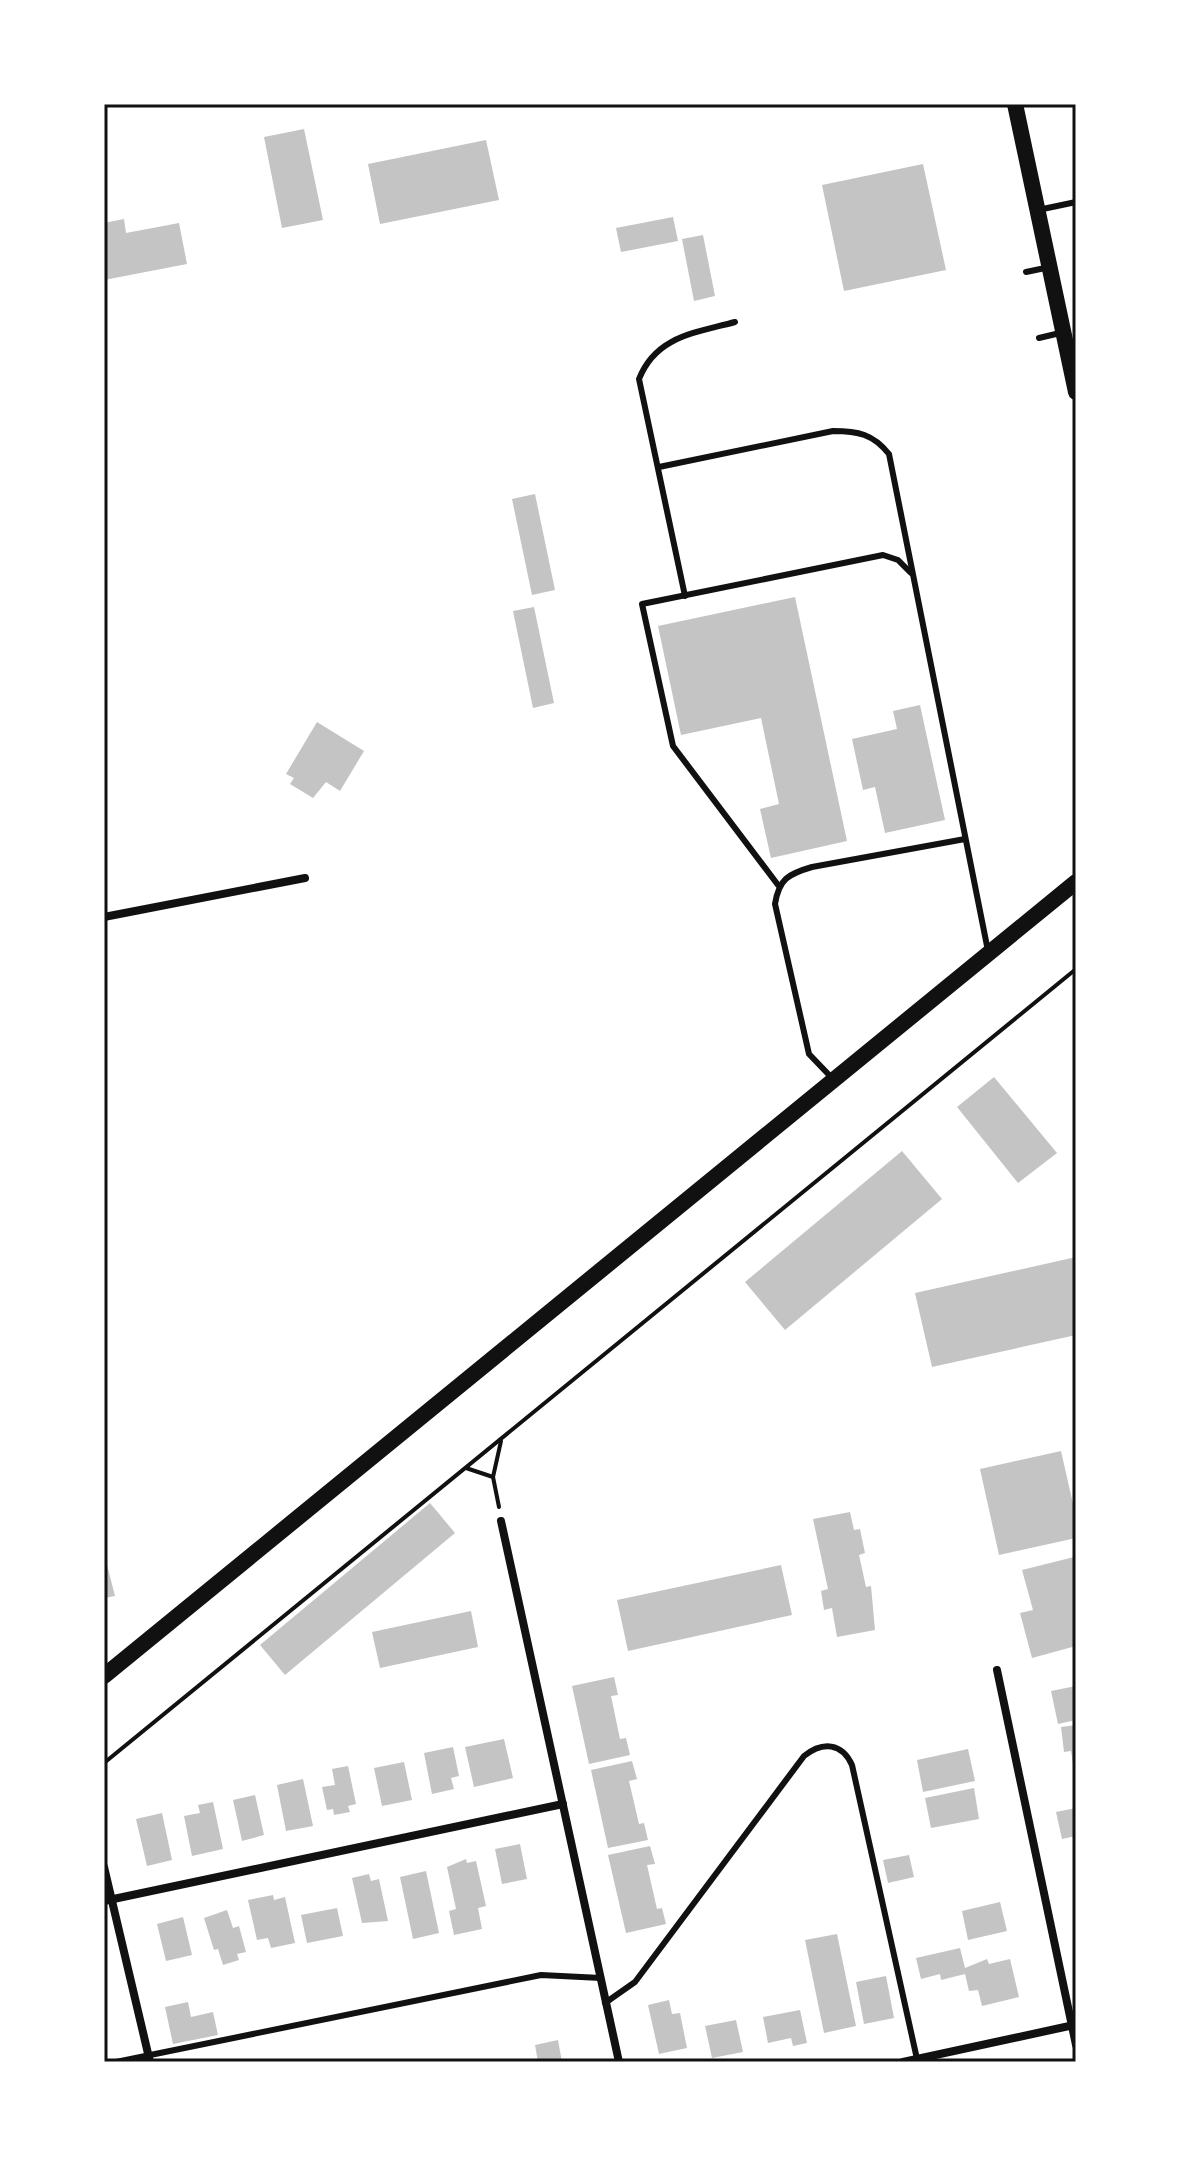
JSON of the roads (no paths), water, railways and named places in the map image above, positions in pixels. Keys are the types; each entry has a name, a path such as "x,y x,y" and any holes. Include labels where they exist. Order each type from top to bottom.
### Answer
{"main road":[{"path":"1015,104 1076,392"},
{"path":"104,1676 1076,882"}],"street":[{"path":"104,917 305,878"},
{"path":"501,1521 619,2062"},
{"path":"997,1670 1076,2045"},
{"path":"108,1900 563,1804"},
{"path":"104,1867 108,1900 149,2059"},
{"path":"903,2062 1074,2025"}],"lane":[{"path":"1038,210 1076,202"},
{"path":"1026,272 1050,267"},
{"path":"685,596 639,379 646,363 659,348 685,334 735,322"},
{"path":"1039,338 1063,333"},
{"path":"659,467 833,431 859,431 878,440 889,454 988,954"},
{"path":"778,885 673,746 642,604 883,555 898,560 913,575"},
{"path":"835,1080 809,1054 775,904 778,885 788,874 812,867 965,839"},
{"path":"605,2003 635,1982 804,1756 818,1748 833,1746 844,1752 852,1765 917,2059"},
{"path":"116,2062 149,2059 541,1975 601,1978"}]}
